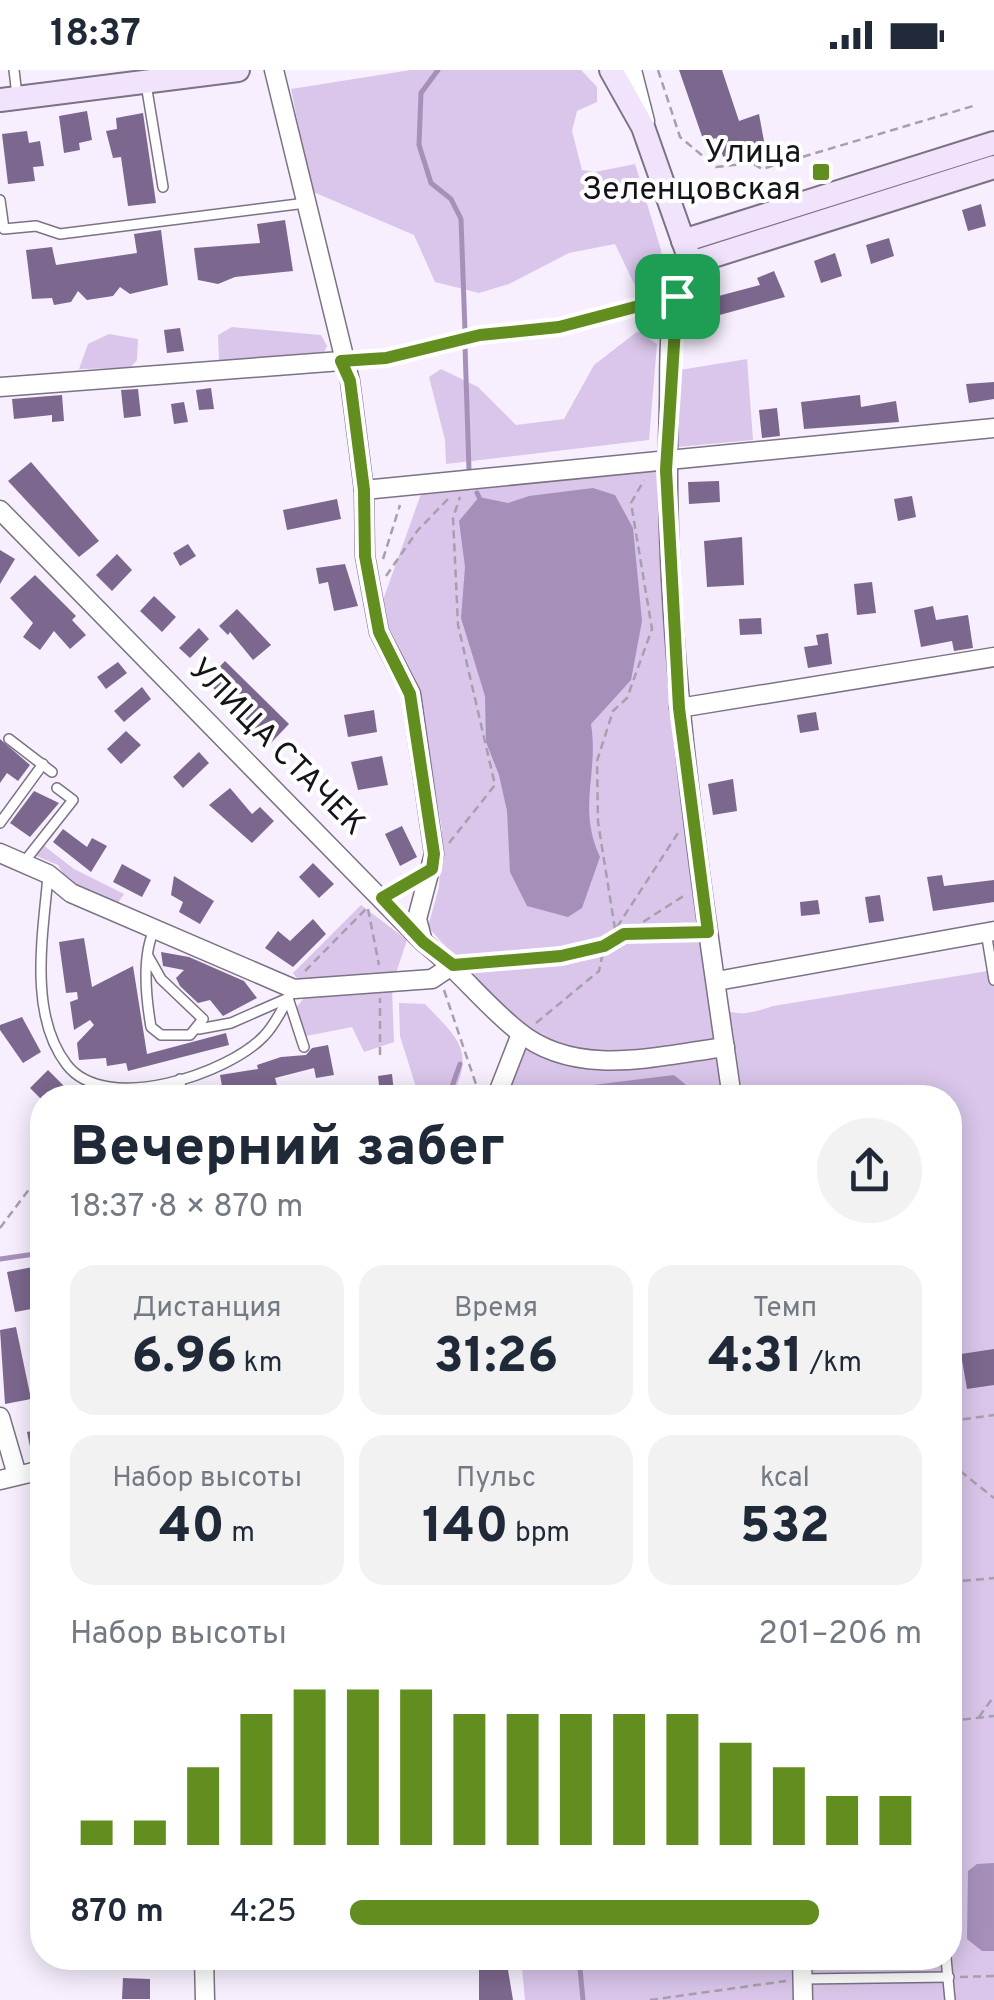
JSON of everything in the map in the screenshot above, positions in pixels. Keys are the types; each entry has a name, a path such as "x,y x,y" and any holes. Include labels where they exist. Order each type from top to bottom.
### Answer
{"main road":[{"path":"9,99 238,70"},
{"path":"611,70 636,112 687,252"},
{"path":"687,252 994,142"},
{"path":"687,252 994,168"}],"street":[{"path":"274,70 309,202 341,361 350,381 364,490 364,545 379,632 410,694 433,862 417,919 423,942"},
{"path":"632,70 656,160"},
{"path":"687,252 677,296 661,461 689,816 730,1085"},
{"path":"0,387 341,361"},
{"path":"364,490 994,428"},
{"name":"УЛИЦА СТАЧЕК","path":"0,510 382,898 446,970 516,1030"},
{"path":"679,708 994,657"},
{"path":"0,853 48,874 71,893 155,928 291,994 432,979 446,970"},
{"path":"717,982 990,931"},
{"path":"500,1085 516,1030 554,1052 603,1062 725,1047"},
{"path":"1,1423 9,1477"},
{"path":"204,1970 205,2000"},
{"path":"803,1970 804,2000"}],"lane":[{"path":"9,99 14,70"},
{"path":"146,82 162,187"},
{"path":"0,200 4,229 36,226 60,234 309,202"},
{"path":"9,738 52,772"},
{"path":"0,824 43,764"},
{"path":"24,862 72,800 58,788"},
{"path":"48,874 42,981 48,1022 68,1066 104,1085"},
{"path":"155,928 148,956 151,1027 161,1035 179,1038 199,1029 231,1023 291,994"},
{"path":"990,931 994,980"},
{"path":"148,956 161,979 202,1019 199,1029"},
{"path":"147,1085 225,1066 265,1035 291,994"},
{"path":"291,994 304,1047"},
{"path":"180,1080 181,1085"},
{"path":"947,1970 950,2000"},
{"path":"803,1979 948,1977"}],"path":[{"path":"658,70 680,136 716,167 752,163 762,169 973,106"},
{"path":"341,361 386,358 480,335 559,327 677,296"},
{"path":"615,930 598,822 598,760 613,711 627,698 652,629 631,503 661,461"},
{"path":"373,599 418,530 466,482"},
{"path":"291,994 303,972 382,898 433,862 494,785 458,625 453,518 466,482"},
{"path":"373,599 400,504 416,486"},
{"path":"516,1030 600,970 604,946 689,816"},
{"path":"477,1085 446,970 561,956 604,946 699,887"},
{"path":"624,934 708,932"},
{"path":"0,1228 30,1188"},
{"path":"962,1419 994,1416"},
{"path":"962,1473 994,1498"},
{"path":"962,1581 994,1578"},
{"path":"978,1718 994,1696"},
{"path":"962,1720 994,1716"},
{"path":"948,1977 994,1976"},
{"path":"650,2000 803,1979"}],"shaded area":[{"path":"411,70 581,70 597,87 597,102 577,111 572,131 582,170 595,172 635,164 661,250 665,289 642,300 615,244 569,253 509,284 479,293 435,282 414,235 311,191 291,89"},
{"path":"232,327 321,335 327,346 322,356 219,360 218,335"},
{"path":"638,331 657,344 649,440 446,464 445,440 429,377 441,369 478,387 516,425 564,419 594,365"},
{"path":"109,334 138,339 137,360 130,368 79,369 88,344"},
{"path":"747,359 753,440 678,447 680,370"},
{"path":"657,470 681,762 710,1003 726,1011 748,1013 994,970 994,2000 525,2000 522,1970 962,1970 962,1085 500,1085 512,1020 428,927 439,887 442,830 417,685 390,634 383,600 421,494"},
{"path":"593,488 615,495 633,528 642,621 631,680 591,724 590,822 600,857 582,908 568,917 527,906 510,872 507,811 486,742 485,696 461,618 465,567 459,521 479,497 508,503 529,496"},
{"path":"43,845 74,869 124,894 117,904 71,887 58,865 27,852"},
{"path":"361,905 407,940 396,973 299,981 293,973"},
{"path":"392,988 394,1042 364,1052 352,1027 306,1036 296,1008 307,994"},
{"path":"399,1003 425,1004 459,1046 462,1067 457,1085 415,1085 400,1036"},
{"path":"674,1075 686,1085 593,1085"},
{"path":"994,1863 994,1951 982,1951 967,1939 968,1871 977,1864"}],"building":[{"path":"679,70 722,70 739,121 759,114 766,152 726,164 716,138 704,142"},
{"path":"87,111 92,140 79,143 80,150 64,153 59,116"},
{"path":"143,113 156,203 128,206 121,157 113,158 106,131 117,129 116,118"},
{"path":"27,131 29,143 40,141 44,166 33,167 35,181 8,184 2,134"},
{"path":"981,204 986,226 968,231 962,210"},
{"path":"285,220 293,271 235,277 218,284 198,280 194,248 260,243 257,224"},
{"path":"161,230 168,285 130,294 120,287 113,296 87,300 78,291 71,302 54,305 52,298 32,299 26,250 52,247 56,265 137,253 134,234"},
{"path":"889,238 894,256 871,264 866,245"},
{"path":"835,253 842,276 821,283 814,261"},
{"path":"774,271 785,297 716,316 711,298 760,285 757,278"},
{"path":"180,328 184,351 167,353 164,330"},
{"path":"994,382 994,399 969,403 966,384"},
{"path":"211,388 214,409 199,410 196,390"},
{"path":"138,389 141,416 124,418 121,390"},
{"path":"62,395 64,421 52,422 52,415 14,419 12,399"},
{"path":"860,395 861,407 896,401 899,422 804,429 801,402"},
{"path":"184,402 188,422 174,424 171,404"},
{"path":"777,408 780,436 762,438 759,410"},
{"path":"31,462 99,541 79,557 8,481"},
{"path":"719,481 720,502 689,504 688,482"},
{"path":"912,496 916,517 898,521 894,499"},
{"path":"337,499 341,519 287,530 283,510"},
{"path":"742,537 744,585 707,587 704,541"},
{"path":"188,544 196,556 180,566 173,553"},
{"path":"0,550 15,559 0,584"},
{"path":"117,554 132,570 112,591 96,575"},
{"path":"345,564 358,606 334,611 328,582 319,584 316,568"},
{"path":"35,575 76,616 72,620 86,635 70,649 54,631 40,650 23,637 33,623 10,598"},
{"path":"872,582 876,613 857,615 854,584"},
{"path":"154,596 176,617 162,632 140,611"},
{"path":"933,606 936,620 968,615 973,648 954,651 952,641 921,647 914,610"},
{"path":"237,609 271,645 253,660 230,632 228,635 219,626"},
{"path":"761,618 762,634 740,635 739,619"},
{"path":"199,628 209,639 190,658 179,648"},
{"path":"828,633 832,664 808,668 804,647 818,645 816,635"},
{"path":"225,661 289,724 270,744 206,681"},
{"path":"118,662 127,673 106,689 97,677"},
{"path":"142,687 151,699 124,722 114,711"},
{"path":"374,710 377,732 348,737 344,715"},
{"path":"816,712 819,730 800,733 797,715"},
{"path":"126,731 141,745 121,764 107,749"},
{"path":"0,739 30,765 18,781 7,773 0,783"},
{"path":"199,752 209,763 183,788 173,777"},
{"path":"382,756 388,785 358,790 351,762"},
{"path":"733,779 737,811 713,815 708,784"},
{"path":"230,788 252,814 260,807 274,821 252,843 209,805"},
{"path":"34,791 59,803 30,837 10,823"},
{"path":"402,826 417,857 400,866 385,834"},
{"path":"63,829 87,847 92,838 107,846 91,872 53,842"},
{"path":"313,863 334,884 319,898 299,877"},
{"path":"122,864 151,880 142,897 113,882"},
{"path":"942,875 944,886 994,880 994,902 933,911 927,877"},
{"path":"174,876 214,901 200,924 179,912 183,902 171,895"},
{"path":"880,895 884,921 869,923 865,897"},
{"path":"818,900 820,914 801,916 800,902"},
{"path":"313,919 326,934 293,967 265,948 278,931 290,941"},
{"path":"84,938 92,987 133,966 147,1054 226,1033 229,1045 128,1071 126,1063 107,1066 106,1058 79,1060 77,1043 94,1025 90,1020 74,1030 70,1002 78,999 77,992 66,993 59,942"},
{"path":"161,952 189,957 244,981 257,998 223,1016 210,1000 198,1003 180,986 176,978 184,970 163,966"},
{"path":"22,1017 41,1052 23,1063 0,1030 0,1025"},
{"path":"328,1045 334,1075 316,1078 314,1068 275,1078 277,1085 222,1085 220,1075 258,1069 257,1065 281,1057 306,1055 312,1048"},
{"path":"48,1070 63,1085 33,1085"},
{"path":"392,1074 393,1085 379,1085 378,1076"},
{"path":"30,1268 30,1309 15,1312 7,1272"},
{"path":"16,1327 30,1399 5,1404 0,1330"},
{"path":"994,1349 994,1385 967,1389 962,1354"},
{"path":"479,1970 508,1970 513,2000 479,2000"},
{"path":"123,1978 150,1979 150,1999 122,1999"}],"waterway":[{"path":"438,70 421,93 419,145 431,183 451,199 461,219 465,331"},
{"path":"465,346 469,470"},
{"path":"477,493 479,497"},
{"path":"453,1085 460,1064"},
{"path":"0,1259 30,1255"},
{"path":"580,1970 583,2000"}],"place":[{"name":"Улица Зеленцовская","path":"821,172"}],"route":[{"path":"677,296 666,470 679,708 689,816 708,932 624,934 604,946 561,956 453,965 423,942 382,898 432,869 434,854 410,694 379,632 365,556 364,490 350,381 341,361 386,358 480,335 559,327 677,296"}]}
